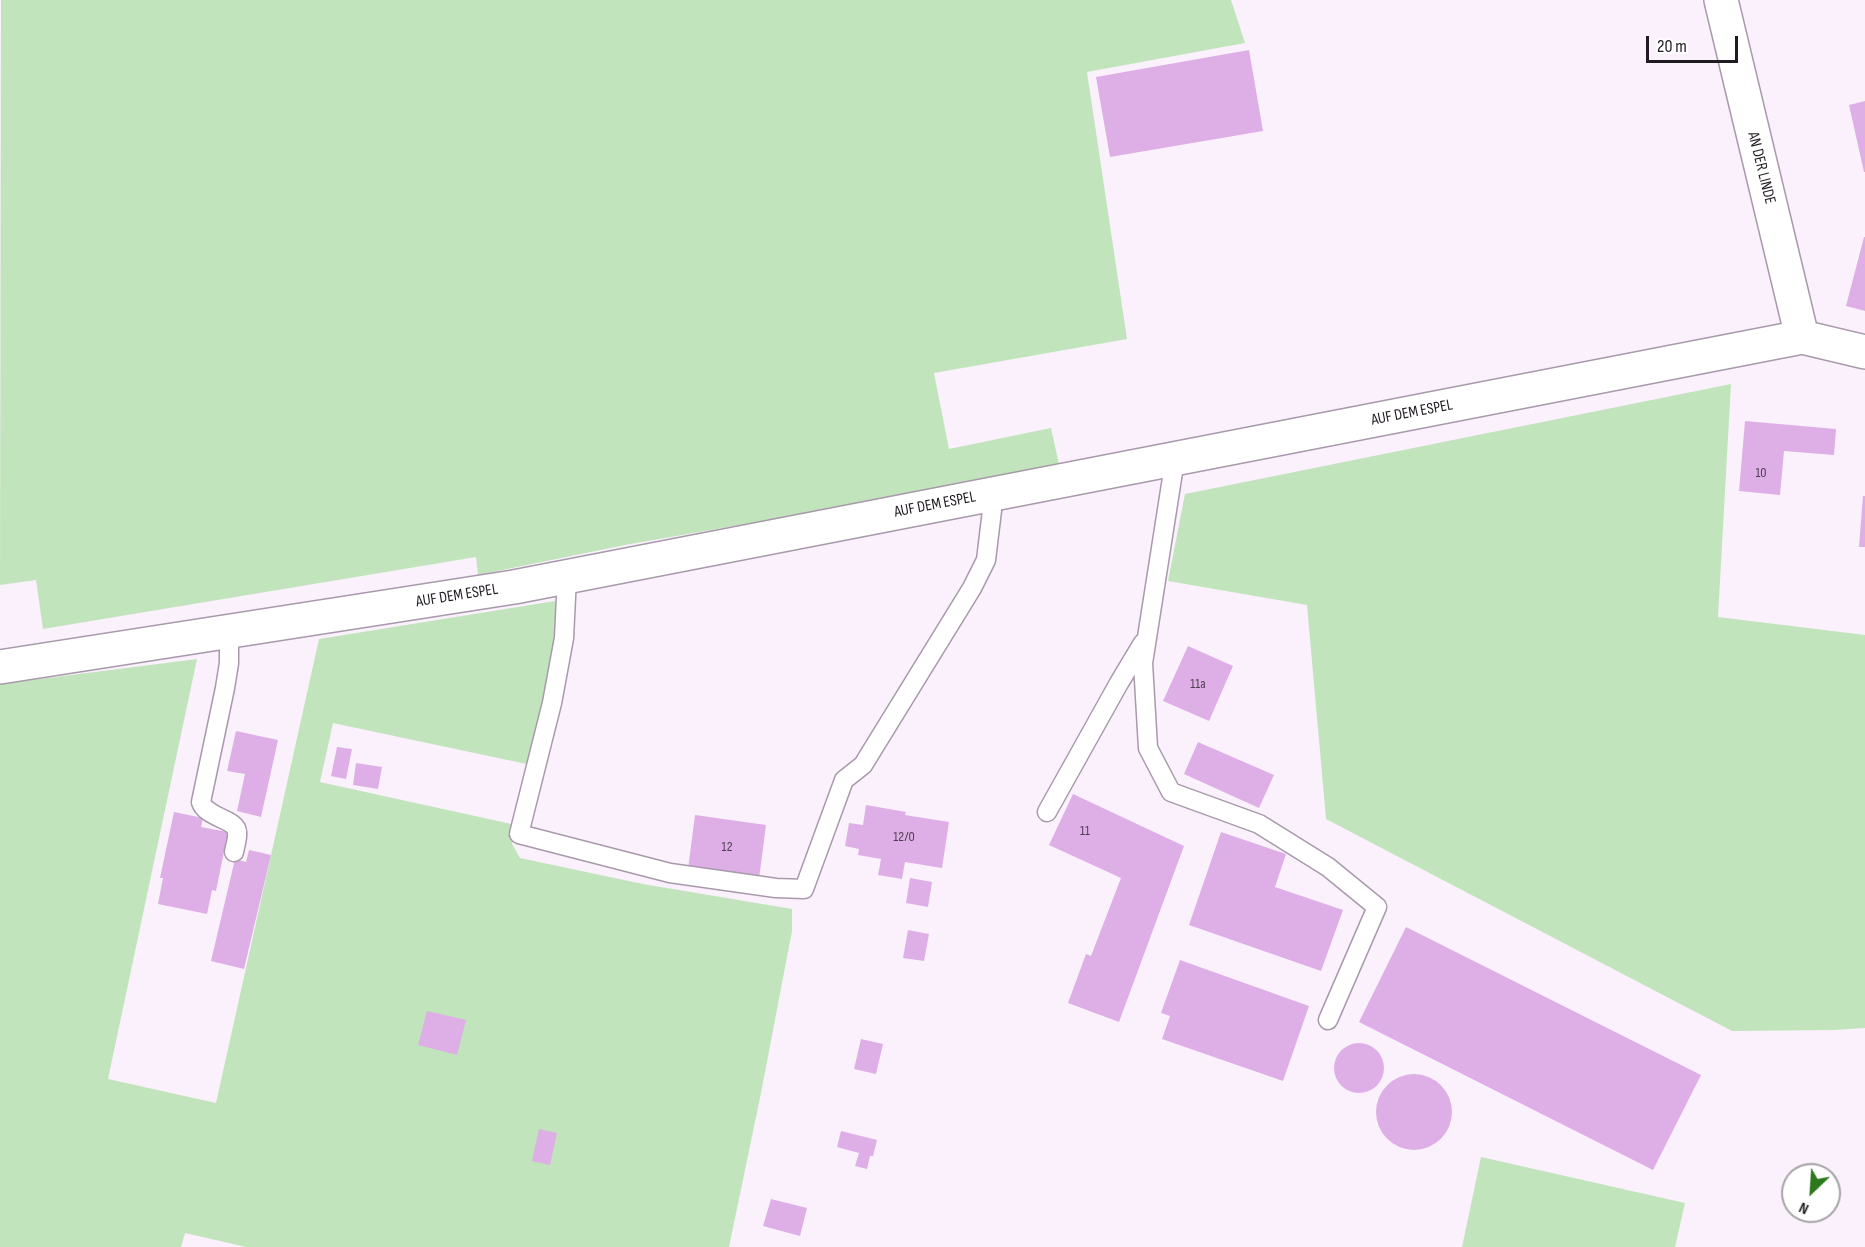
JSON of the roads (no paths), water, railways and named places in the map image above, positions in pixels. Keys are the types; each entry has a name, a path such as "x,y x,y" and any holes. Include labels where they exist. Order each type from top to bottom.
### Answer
{"street":[{"name":"AN DER LINDE","path":"1721,0 1803,337"},
{"name":"AUF DEM ESPEL","path":"0,667 567,577 1803,337 1865,352"}],"lane":[{"path":"1175,459 1143,663 1148,748 1172,792 1259,824 1328,867 1377,907 1328,1020"},
{"path":"567,577 564,638 552,703 519,834 670,873 776,888 804,889 844,780 863,765 977,579 986,560 994,494"},
{"path":"229,632 229,663 225,688 201,802 203,809 236,826 238,831 234,852"},
{"path":"1047,812 1147,637"}]}
